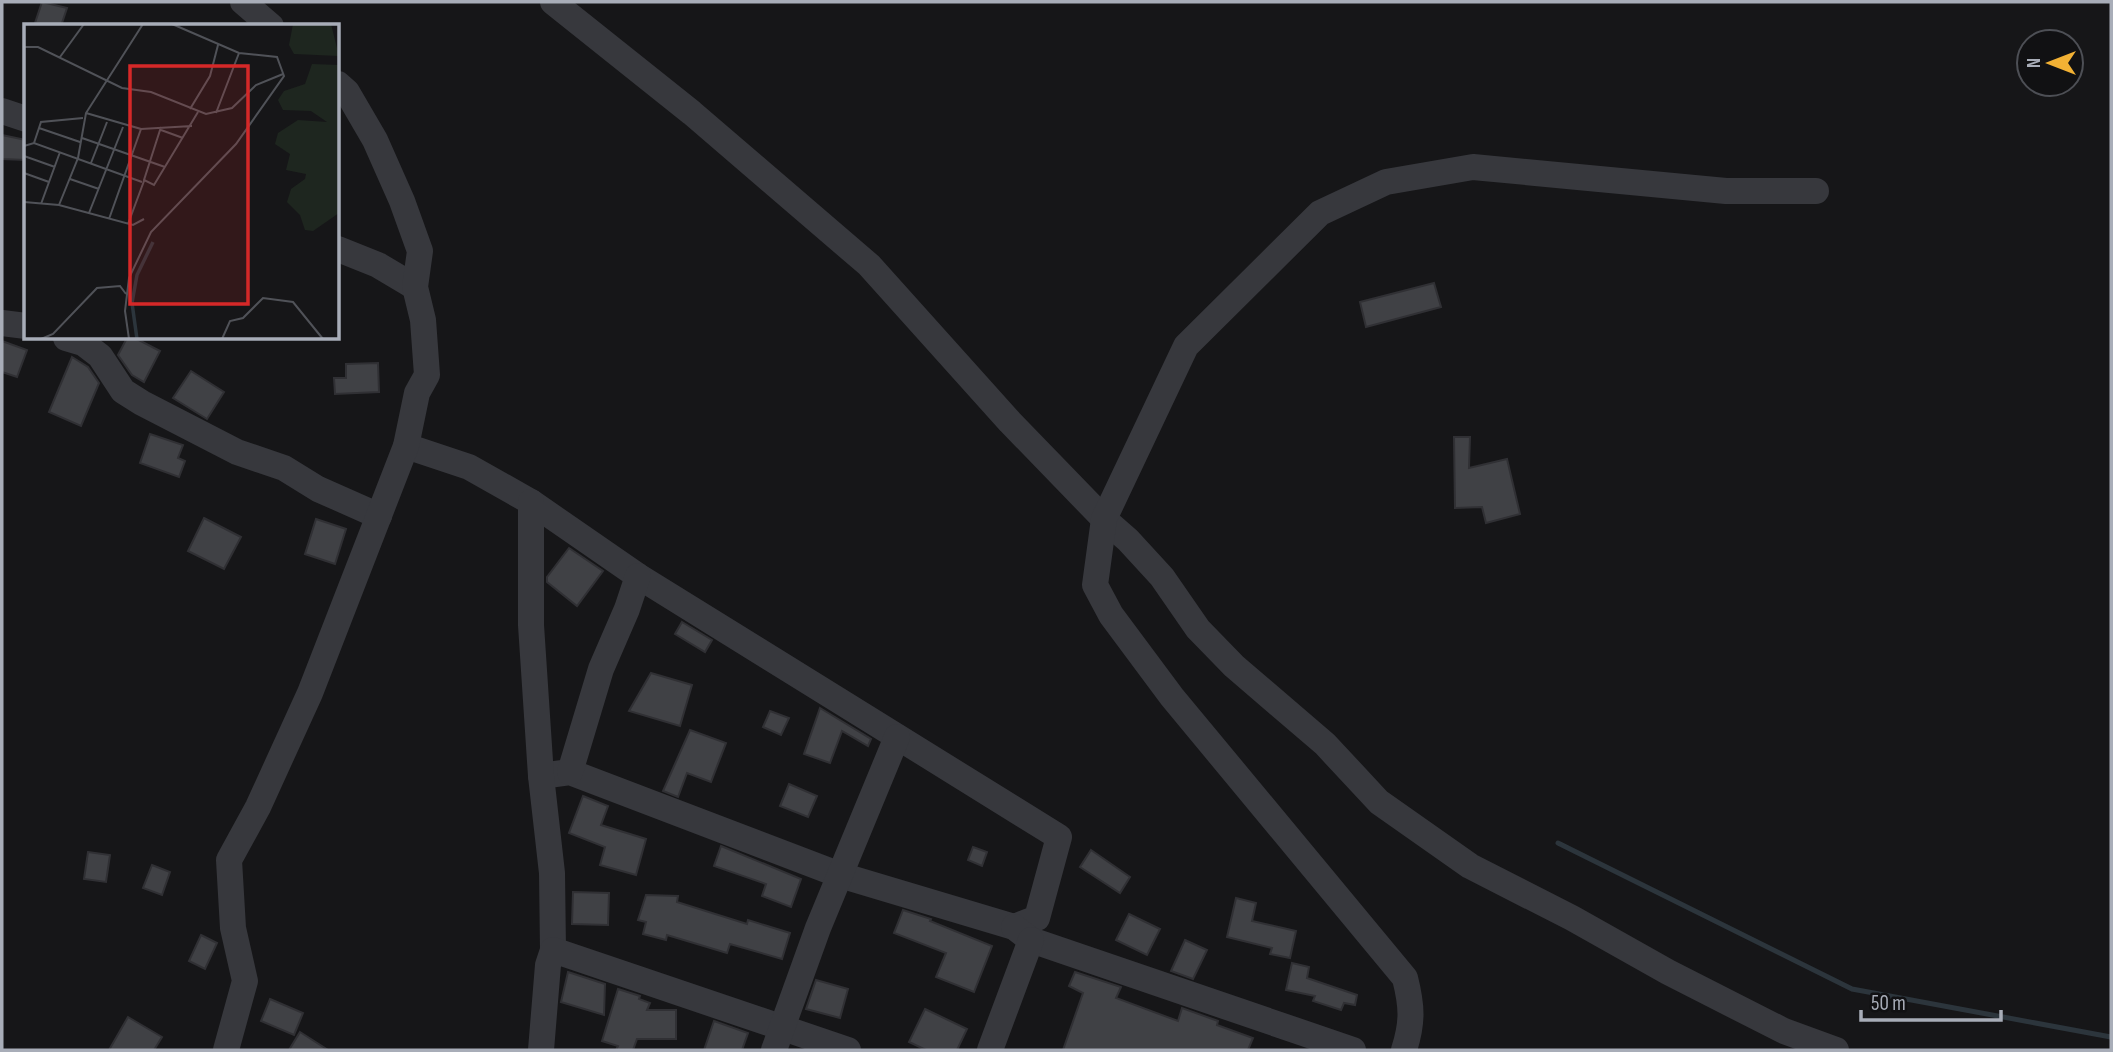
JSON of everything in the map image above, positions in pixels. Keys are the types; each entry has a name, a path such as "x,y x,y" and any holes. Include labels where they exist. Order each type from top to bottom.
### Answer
{"street":[{"path":"243,2 269,24"},
{"path":"553,2 692,113 869,265 1010,422 1162,577 1198,629 1216,648 1325,744 1379,802 1470,866 1714,996 1784,1031 1836,1050"},
{"path":"226,1050 245,981 233,929 229,860 258,807 310,693 406,446 416,393 427,375 423,320 415,286 420,251 402,201 375,140 347,92 340,86"},
{"path":"2,111 24,118"},
{"path":"1404,1050 1412,1025 1405,978 1172,697 1111,615 1095,584 1104,519 1186,346 1320,213 1386,182 1473,167 1726,191 1816,191"},
{"path":"340,250 378,265 415,286"},
{"path":"2,323 24,326"},
{"path":"73,340 83,343 100,356 123,391 142,404 237,452 284,468 318,489 379,516"},
{"path":"406,446 469,467 531,502 638,576 1059,837 1037,918 1023,934 990,1050"},
{"path":"531,502 531,625 541,776 552,873 553,950 548,965 541,1050"},
{"path":"570,772 601,669 638,576"},
{"path":"778,1038 839,875 897,737"},
{"path":"541,776 570,772 839,875 1023,934 1353,1050"},
{"path":"553,950 778,1038 848,1050"}],"building":[{"path":"42,2 67,8 62,24 35,23"},
{"path":"2,135 24,140 24,160 2,159"},
{"path":"1434,283 1441,307 1366,327 1360,302"},
{"path":"126,340 139,340 160,351 144,382 132,375 118,355"},
{"path":"2,341 27,350 17,377 2,372"},
{"path":"72,357 88,367 99,383 81,426 49,412"},
{"path":"378,363 379,392 335,394 334,378 346,378 346,364"},
{"path":"191,371 224,392 207,419 173,398"},
{"path":"150,434 183,445 178,458 185,461 179,477 140,463"},
{"path":"1454,437 1470,437 1469,468 1507,459 1520,514 1486,523 1482,507 1455,508"},
{"path":"204,518 241,537 224,569 188,551"},
{"path":"316,519 346,529 335,564 305,554"},
{"path":"569,548 603,571 577,606 547,582 547,577"},
{"path":"682,622 712,640 705,652 675,634"},
{"path":"651,673 692,685 680,726 629,711"},
{"path":"820,708 871,739 868,746 842,731 830,763 804,754"},
{"path":"770,711 789,718 781,735 763,727"},
{"path":"690,730 726,743 711,782 687,773 678,797 663,791"},
{"path":"789,784 817,796 808,817 780,806"},
{"path":"583,796 608,806 601,825 646,839 636,875 600,865 605,847 569,833"},
{"path":"721,846 801,879 791,907 762,896 766,884 714,866"},
{"path":"973,847 987,852 982,866 968,860"},
{"path":"1091,850 1130,877 1120,893 1080,867"},
{"path":"88,852 110,855 106,882 84,879"},
{"path":"152,865 170,872 162,895 143,888"},
{"path":"573,892 609,893 608,925 572,924"},
{"path":"646,895 678,896 677,902 747,924 748,920 790,933 782,959 730,944 727,953 667,935 666,940 643,934 646,922 638,920"},
{"path":"1236,898 1256,903 1252,921 1296,931 1290,958 1270,954 1272,948 1227,937"},
{"path":"903,910 931,919 930,921 992,946 974,992 936,977 946,953 894,933"},
{"path":"1129,914 1160,929 1147,955 1116,940"},
{"path":"201,935 217,943 205,969 189,961"},
{"path":"1185,940 1207,950 1193,979 1171,971"},
{"path":"1292,963 1309,967 1307,978 1357,995 1355,1005 1344,1003 1341,1010 1313,1001 1315,996 1286,990"},
{"path":"568,972 605,984 604,1015 561,1002"},
{"path":"1075,972 1121,987 1116,998 1178,1021 1182,1008 1253,1038 1248,1050 1063,1050 1083,993 1069,986"},
{"path":"816,980 848,989 840,1018 806,1009"},
{"path":"618,989 640,996 639,999 650,1003 647,1010 676,1010 676,1039 637,1039 633,1050 616,1050 618,1046 602,1041"},
{"path":"270,999 303,1013 294,1035 261,1021"},
{"path":"925,1009 967,1029 957,1050 926,1050 909,1042"},
{"path":"128,1017 162,1037 154,1050 109,1050"},
{"path":"714,1021 748,1033 742,1050 704,1050"},
{"path":"300,1032 328,1050 289,1050"}],"waterway":[{"path":"1558,843 1852,989 2111,1037"}]}
